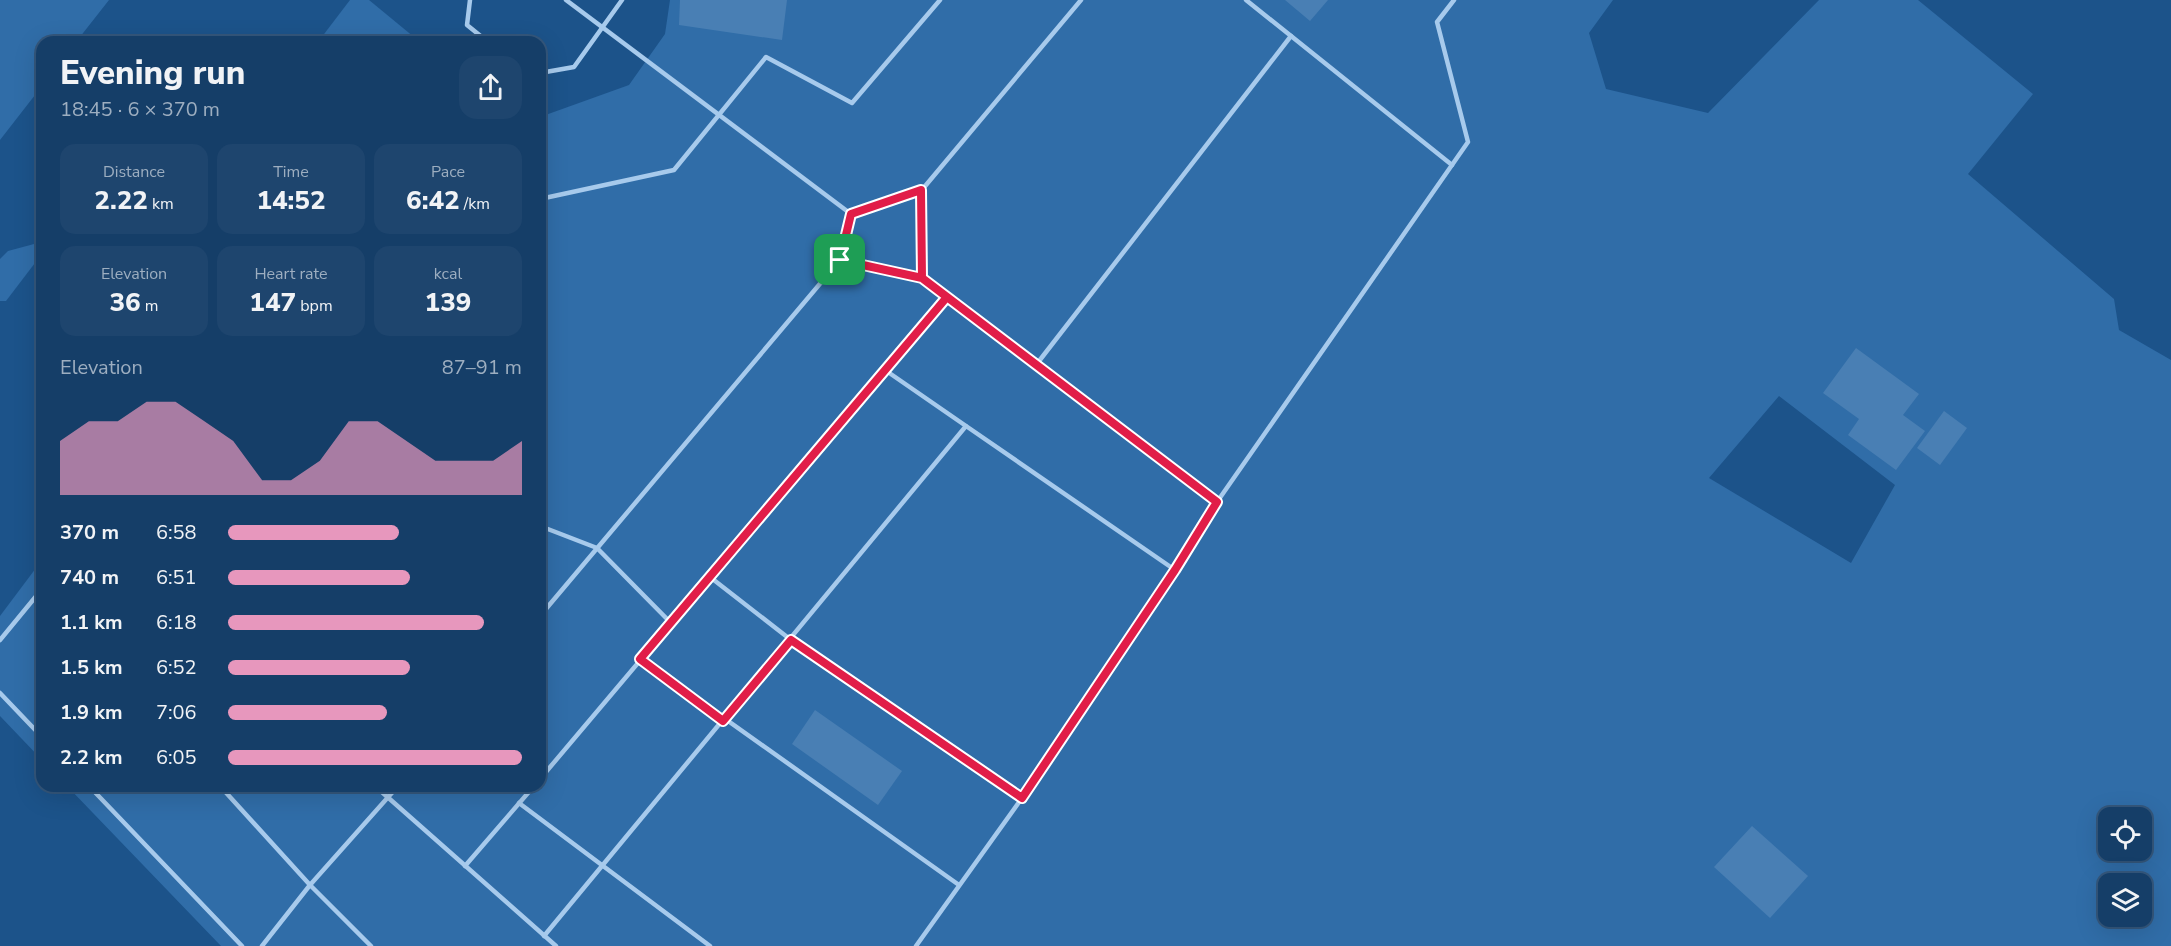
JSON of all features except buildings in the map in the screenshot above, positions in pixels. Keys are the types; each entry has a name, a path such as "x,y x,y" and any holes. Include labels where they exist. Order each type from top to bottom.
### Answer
{"lane":[{"path":"470,0 467,25 481,36"},
{"path":"566,0 851,214"},
{"path":"546,72 574,67 622,0"},
{"path":"546,199 674,170 766,57 852,103 940,0"},
{"path":"851,214 921,190 1081,0"},
{"path":"1246,0 1452,165"},
{"path":"916,946 1022,798 1175,570 1217,502 1468,142 1437,22 1454,0"},
{"path":"1036,364 1291,36"},
{"path":"921,190 922,278"},
{"path":"546,609 840,260 851,214"},
{"path":"840,260 922,278 1217,502"},
{"path":"546,771 947,297"},
{"path":"885,370 1175,570"},
{"path":"544,936 966,426"},
{"path":"546,528 597,548 671,623"},
{"path":"710,577 791,640 1022,798"},
{"path":"0,640 36,597"},
{"path":"640,659 723,721 959,885"},
{"path":"0,693 36,731"},
{"path":"95,792 242,946"},
{"path":"225,792 310,885 371,946"},
{"path":"382,792 556,946"},
{"path":"262,946 310,885 393,792"},
{"path":"465,866 529,792"},
{"path":"519,803 710,946"}],"shaded area":[{"path":"0,0 109,0 81,36 36,36 36,94 0,140"},
{"path":"350,0 369,0 413,36 323,36"},
{"path":"670,0 1613,0 1589,33 1606,89 1708,113 1819,0 1918,0 2033,94 1968,174 2114,299 2119,330 2171,360 2171,946 221,946 73,792 546,792 546,115 629,85 665,34","holes":["1779,396 1895,485 1851,563 1709,478"]},
{"path":"34,244 36,262 6,301 0,301 0,259 8,251"},
{"path":"36,568 36,754 0,716 0,616"}],"route":[{"path":"840,260 851,214 921,190 922,278 1217,502 1175,570 1022,798 791,640 723,721 640,659 947,297 922,278 840,260"}]}
